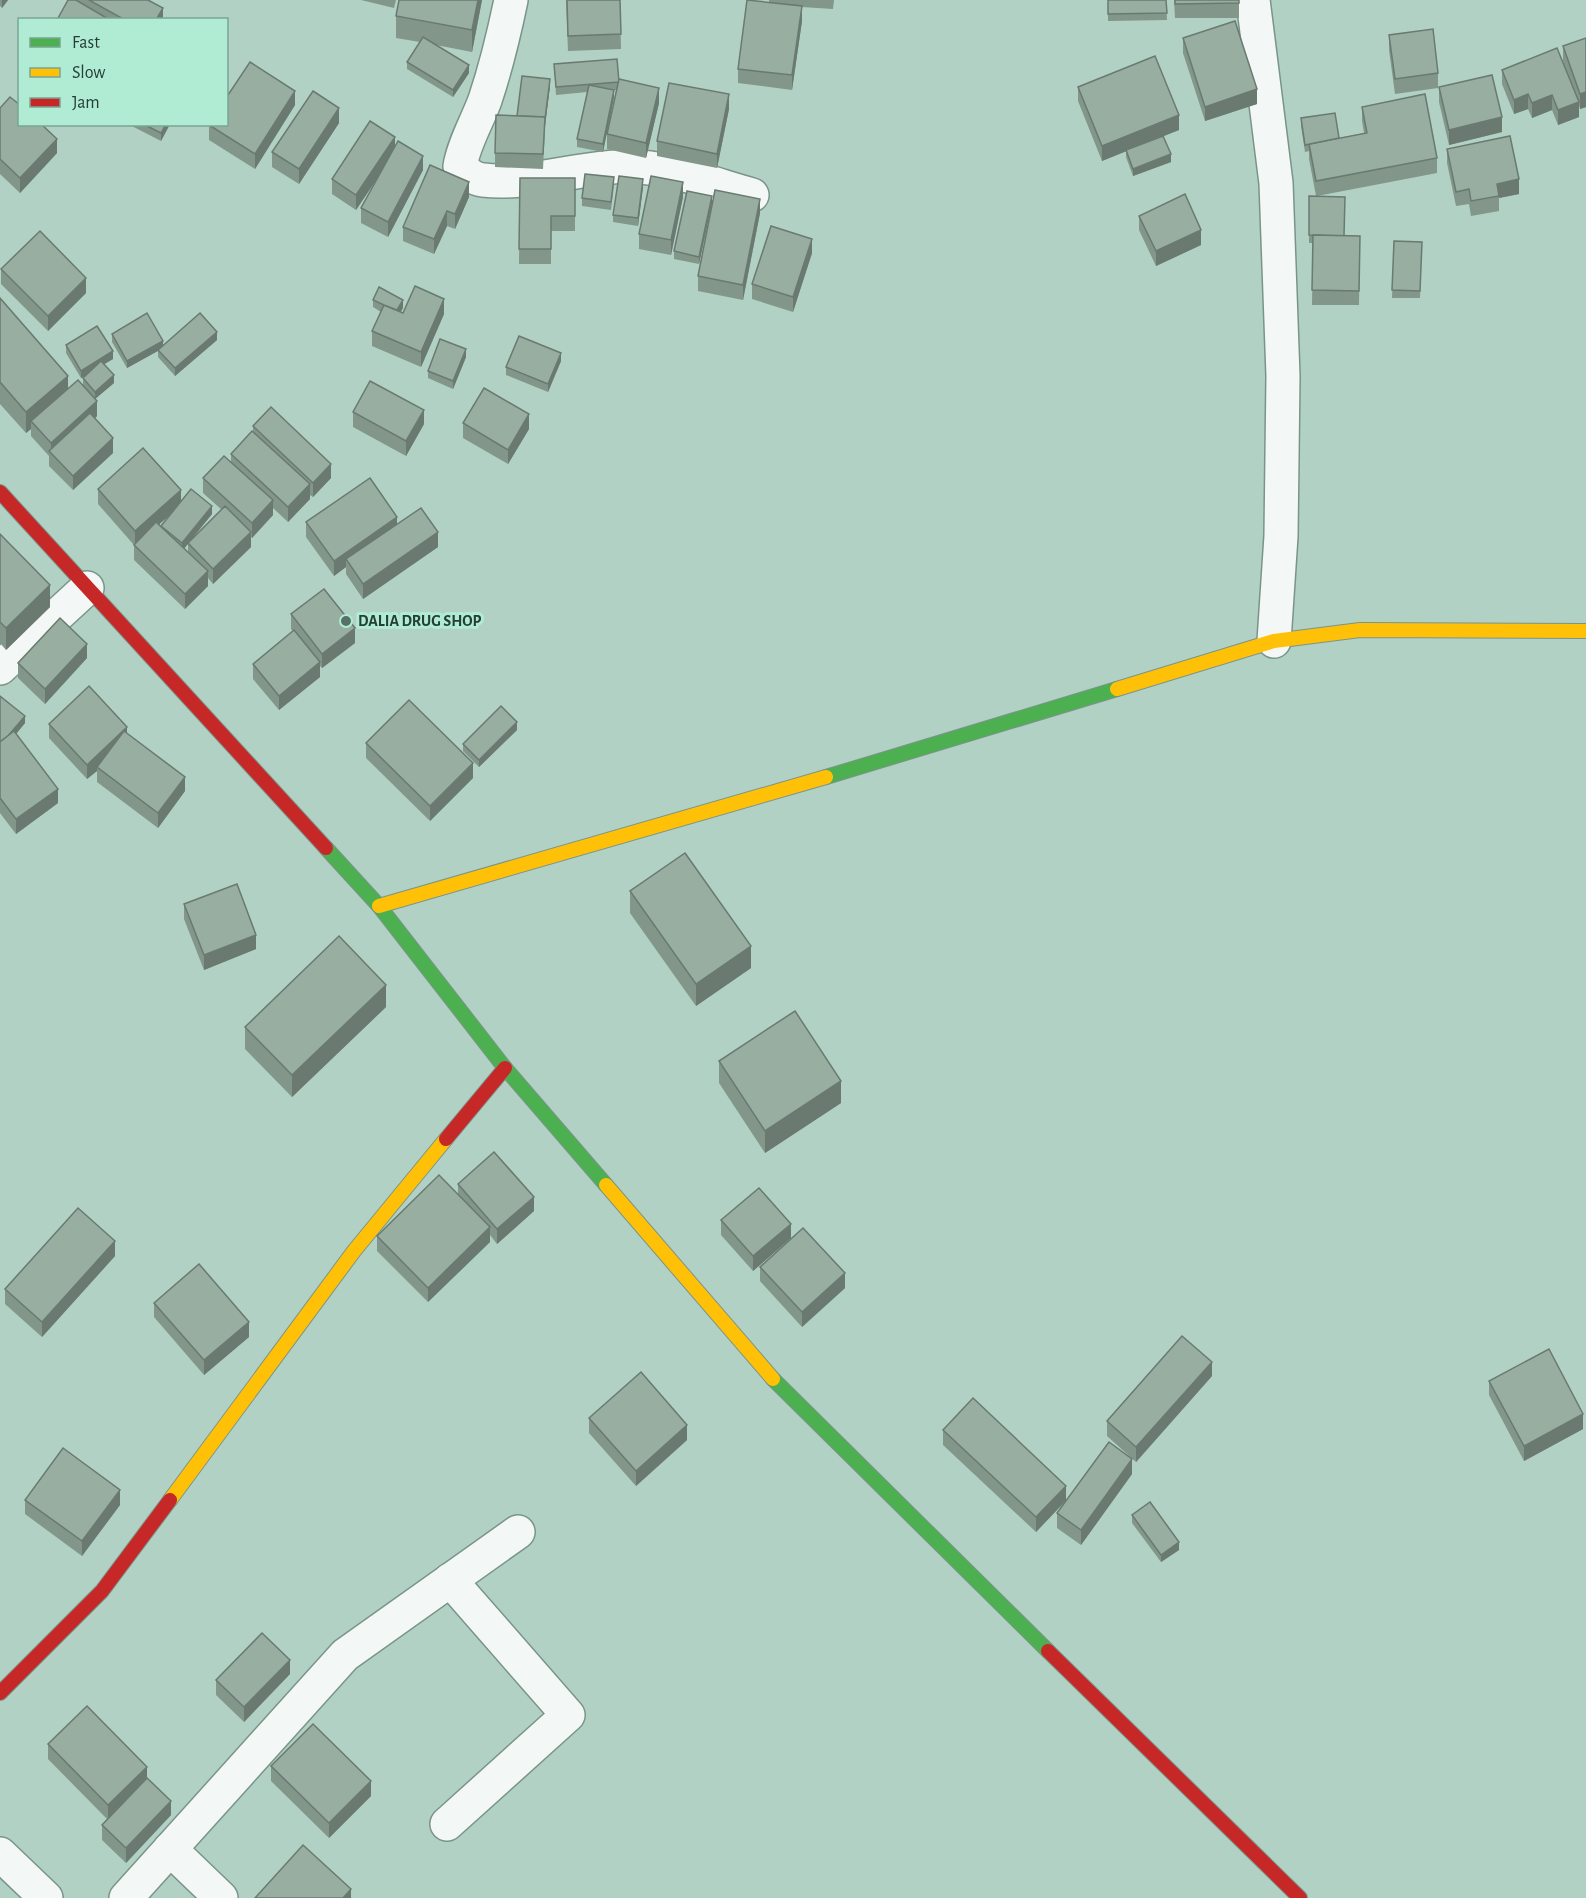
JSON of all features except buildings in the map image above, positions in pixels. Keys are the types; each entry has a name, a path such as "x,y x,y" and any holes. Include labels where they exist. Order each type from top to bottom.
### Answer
{"street":[{"path":"511,0 498,58 462,155 460,166 468,175 482,180 508,180 640,167 688,176 752,195"},
{"path":"1253,0 1276,183 1283,376 1279,589 1274,641"},
{"path":"0,492 379,906 505,1068 783,1390 1300,1898"},
{"path":"0,668 87,588"},
{"path":"379,906 882,760 1274,641 1360,630 1586,631"},
{"path":"0,1693 102,1591 354,1251 505,1068"},
{"path":"126,1898 345,1655 518,1532"},
{"path":"447,1824 568,1715 450,1580"},
{"path":"170,1849 221,1898"},
{"path":"0,1854 46,1898"}],"traffic: fast":[{"path":"826,777 1117,689"},
{"path":"326,848 379,906 505,1068 606,1185"},
{"path":"773,1379 1048,1651"}],"traffic: slow":[{"path":"1117,689 1274,641 1360,630 1586,631"},
{"path":"379,906 826,777"},
{"path":"170,1500 354,1251 446,1139"},
{"path":"606,1185 773,1379"}],"traffic: jam":[{"path":"0,492 326,848"},
{"path":"446,1139 505,1068"},
{"path":"0,1693 102,1591 170,1500"},
{"path":"1048,1651 1300,1898"}],"place":[{"name":"DALIA DRUG SHOP","path":"346,621"}]}
